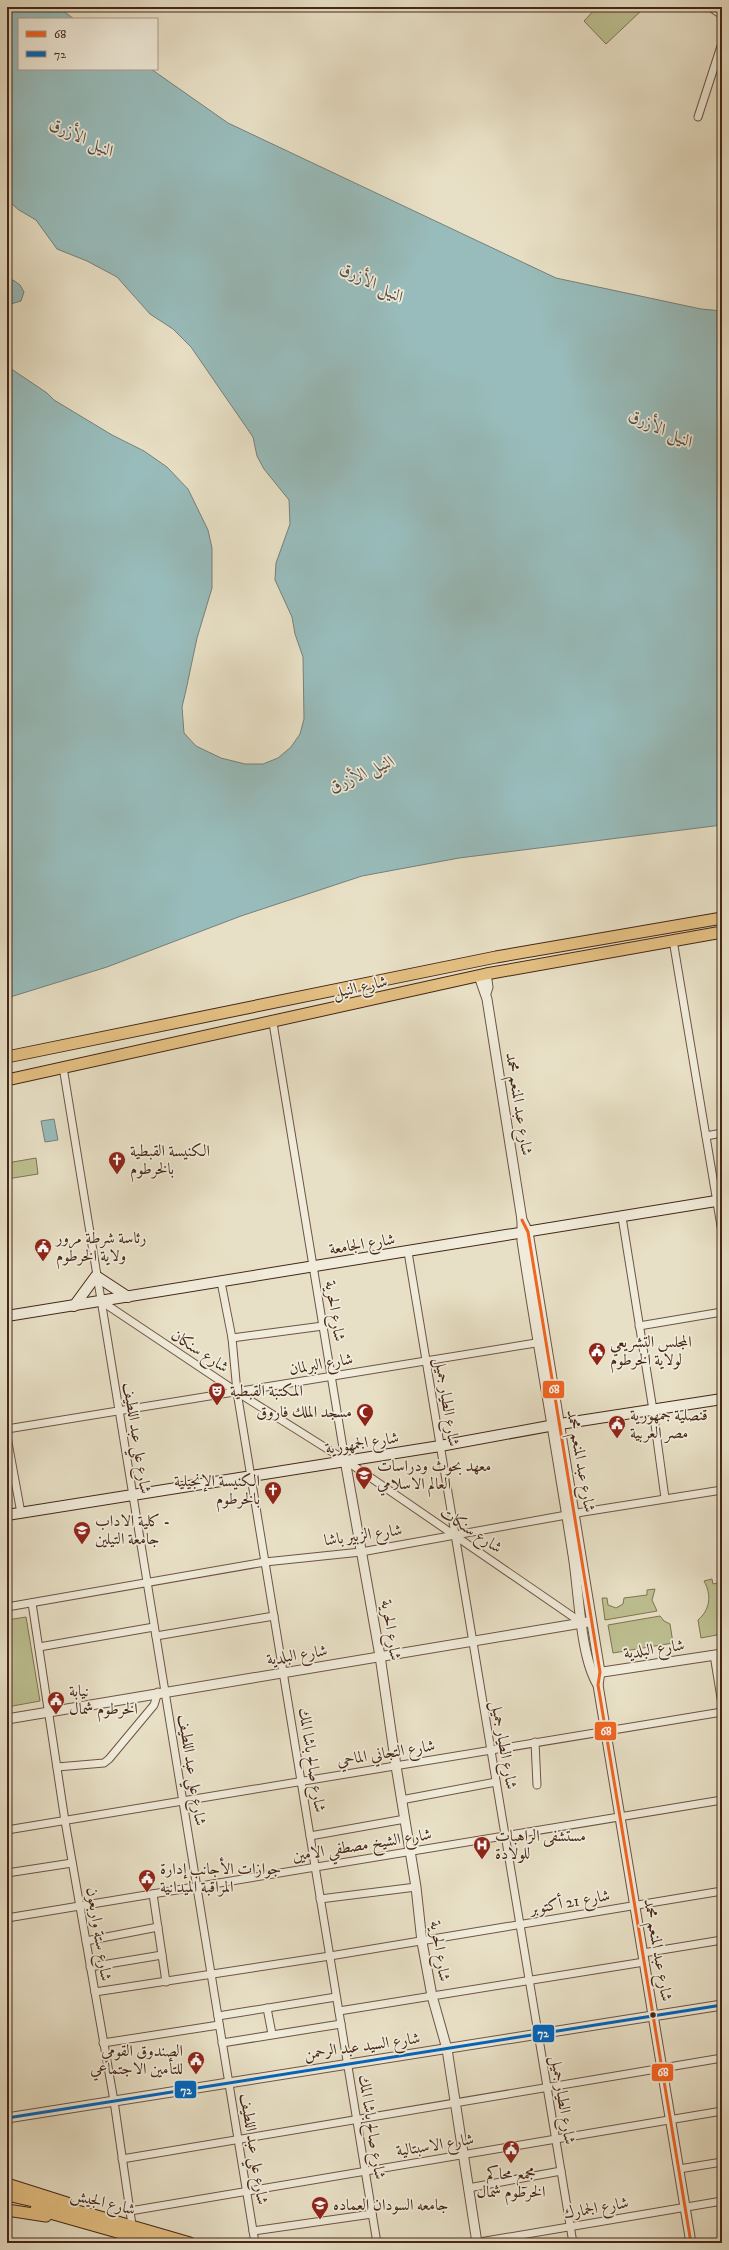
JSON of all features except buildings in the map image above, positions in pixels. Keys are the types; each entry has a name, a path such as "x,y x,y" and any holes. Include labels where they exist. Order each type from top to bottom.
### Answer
{"main road":[{"name":"شارع النيل","path":"7,1058 567,944 722,918"},
{"name":"شارع النيل","path":"7,1080 273,1023 483,975 565,959 722,932"},
{"path":"565,959 572,952 571,946 567,944"},
{"name":"شارع الجامعة","path":"7,1316 720,1201"},
{"path":"74,1306 96,1276 128,1297"},
{"name":"شارع الجمهورية","path":"7,1515 440,1446 556,1425 722,1399"},
{"path":"7,2184 52,2198 90,2214"},
{"name":"شارع الجيش","path":"7,2194 132,2225 190,2243"},
{"name":"شارع الجيش","path":"7,2201 156,2243"},
{"path":"7,2210 24,2214 62,2216"}],"street":[{"path":"710,7 722,15"},
{"path":"698,117 722,43"},
{"path":"673,940 706,1136 720,1201 722,1232"},
{"name":"شارع عبد المنعم محمد","path":"483,975 579,1563 592,1621 600,1672 598,1685 691,2243"},
{"name":"شارع الحرية","path":"273,1023 345,1460 380,1656 396,1766 411,1851 422,1942 432,1996 447,2049 454,2105 476,2243"},
{"name":"شارع علي عبد اللطيف","path":"63,1067 156,1636 161,1692 183,1801 255,2243"},
{"path":"706,1136 722,1133"},
{"path":"622,1217 653,1410 665,1498"},
{"name":"شارع الطيار جميل","path":"408,1252 456,1535 472,1642 528,1981 574,2243"},
{"name":"شارع صالح باشا المك","path":"221,1282 232,1338 237,1392 377,2243"},
{"name":"شارع سنكان","path":"101,1301 237,1392 345,1460"},
{"path":"639,1326 722,1312"},
{"path":"232,1338 323,1326"},
{"name":"شارع البرلمان","path":"7,1429 542,1342"},
{"path":"7,1437 21,1513"},
{"name":"شارع سنكات","path":"345,1460 582,1623"},
{"name":"شارع الزبير باشا","path":"7,1607 265,1562 361,1552 571,1514 722,1490"},
{"name":"شارع عبد المنعم محمد","path":"579,1563 582,1623 591,1673 598,1685"},
{"name":"شارع ستة واربعون","path":"32,1602 50,1711 65,1820 114,2101 132,2225"},
{"path":"156,1636 274,1616"},
{"name":"شارع البلدية","path":"7,1719 592,1621"},
{"path":"39,1647 154,1627"},
{"path":"718,1654 722,1704"},
{"name":"شارع البلدية","path":"591,1673 718,1654"},
{"path":"57,1767 104,1763 154,1706 161,1692"},
{"name":"شارع التجاني الماحي","path":"7,1830 722,1712"},
{"path":"536,1742 537,1785"},
{"path":"402,1800 496,1782"},
{"name":"شارع الشيخ مصطفي الامين","path":"7,1918 722,1800"},
{"path":"310,1836 405,1819"},
{"path":"7,1873 72,1863"},
{"path":"320,1899 416,1887"},
{"name":"شارع 21 أكتوبر","path":"94,1992 422,1942 722,1891"},
{"path":"153,1894 166,1982"},
{"path":"86,1941 158,1927"},
{"path":"643,1953 722,1940"},
{"path":"90,1967 162,1955"},
{"path":"339,2011 644,1962"},
{"path":"218,2016 336,1997"},
{"name":"شارع السيد عبد الرحمن","path":"7,2118 347,2063 538,2035 653,2015 722,2005"},
{"path":"267,2008 272,2034"},
{"path":"222,2043 341,2024"},
{"path":"103,2043 220,2025"},
{"path":"122,2159 238,2138 454,2105 546,2087 722,2058"},
{"name":"شارع الاسبتالية","path":"130,2210 722,2111"},
{"path":"679,2169 722,2162"},
{"path":"468,2188 561,2171"},
{"name":"شارع الجمارك","path":"476,2243 722,2202"},
{"path":"253,2232 372,2214"}],"green space":[{"path":"597,7 639,7 642,10 606,44 584,21"},
{"path":"36,1158 38,1174 7,1179 7,1163"},
{"path":"712,1579 713,1584 722,1582 722,1634 701,1638 698,1620 705,1612 709,1597 707,1586 704,1581"},
{"path":"655,1589 652,1600 657,1611 605,1620 602,1598 607,1598 608,1605 616,1608 623,1604 624,1598 647,1595 647,1590"},
{"path":"660,1616 664,1621 670,1624 673,1643 613,1653 608,1625"},
{"path":"26,1617 40,1701 7,1707 7,1620"}],"water":[{"name":"النيل الأزرق","path":"7,7 58,7 73,18 18,18 18,70 152,70 228,123 556,278 701,309 722,311 722,825 459,858 362,876 241,916 107,967 7,998 7,366 47,393 54,400 112,435 144,451 167,467 188,489 208,530 212,548 212,588 197,638 182,707 184,733 196,746 221,758 245,764 263,764 278,758 291,747 300,734 304,719 303,657 295,634 292,617 275,580 276,563 290,524 289,500 264,469 257,456 253,437 191,347 173,329 150,314 117,277 87,261 57,249 36,220 19,210 7,200"},
{"path":"13,280 20,285 24,292 21,301 7,305 7,281"},
{"path":"54,1119 58,1140 45,1142 41,1121"}],"transit line":[{"name":"68","path":"522,1220 528,1232 600,1672 598,1685 691,2243"},
{"name":"72","path":"7,2118 722,2005"}],"place":[{"name":"الكنيسة القبطية بالخرطوم","path":"117,1175"},
{"name":"رئاسة شرطة مرور ولاية الخرطوم","path":"43,1262"},
{"name":"المجلس التشريعي لولاية الخرطوم","path":"597,1366"},
{"name":"المكتبة القبطية","path":"217,1406"},
{"name":"مسجد الملك فاروق","path":"365,1427"},
{"name":"قنصلية جمهورية مصر العربية","path":"617,1439"},
{"name":"معهد بحوث ودراسات العالم الاسلامي","path":"364,1490"},
{"name":"الكنيسة الإنجيلية بالخرطوم","path":"273,1505"},
{"name":"كلية الاداب - جامعة التيلين","path":"82,1545"},
{"name":"نيابة الخرطوم شمال","path":"56,1715"},
{"name":"مستشفى الراهبات للولادة","path":"482,1860"},
{"name":"جوازات الأجانب إدارة المراقبة الميدانية","path":"147,1893"},
{"name":"الصندوق القومي للتأمين الاجتماعي","path":"196,2075"},
{"name":"مجمع محاكم الخرطوم شمال","path":"511,2164"},
{"name":"جامعه السودان العماده","path":"320,2220"}]}
